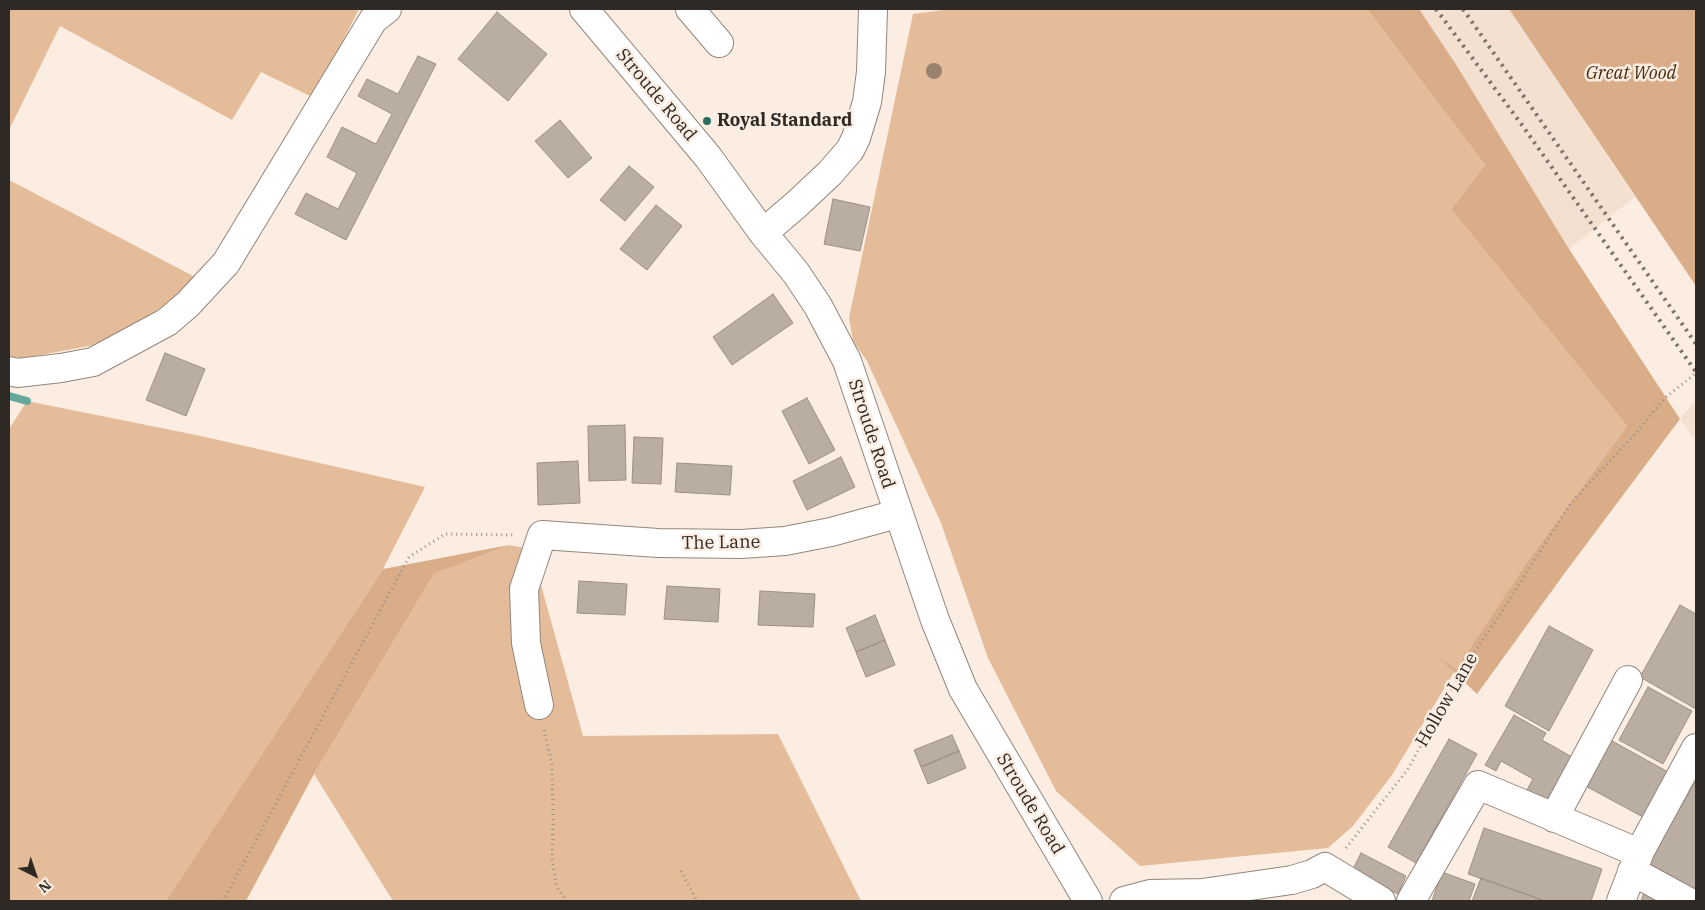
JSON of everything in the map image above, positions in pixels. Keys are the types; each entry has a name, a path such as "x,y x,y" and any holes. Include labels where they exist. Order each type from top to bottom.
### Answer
{"street":[{"path":"690,9 719,43"},
{"path":"763,232 830,173 850,150 856,138 867,102 872,72 873,9"},
{"name":"Stroude Road","path":"592,11 796,272 847,361 934,620 963,689 1088,901"},
{"path":"9,371 17,373 93,362 167,322 188,304 226,263 378,12"},
{"name":"The Lane","path":"542,535 658,543 741,544 785,541 831,532 897,514"},
{"path":"539,705 526,643 524,589 542,535"},
{"path":"1554,818 1628,680"},
{"path":"1621,901 1636,862 1696,748"},
{"path":"1411,901 1478,785 1554,818 1636,862 1687,901"},
{"path":"1124,901 1150,894 1202,893 1292,880 1312,874 1325,867 1381,901"}],"path":[{"name":"Hollow Lane","path":"1325,867 1339,857 1352,843 1408,769 1462,670 1571,503 1636,433 1665,398 1696,373"},
{"path":"223,901 408,557 445,534 542,535"},
{"path":"539,705 552,764 552,860 558,887 567,901"},
{"path":"680,871 697,901"}],"shaded area":[{"path":"9,9 359,9 314,98 261,72 232,120 60,26 9,130"},
{"path":"950,9 1367,9 1485,165 1451,209 1627,426 1527,562 1456,669 1392,775 1353,826 1328,848 1140,866 1056,791 988,658 941,523 867,361 853,341 849,318 913,14"},
{"path":"1419,9 1509,9 1635,197 1569,249 1457,66"},
{"path":"9,180 201,280 110,342 30,357 17,373 9,371"},
{"path":"1696,399 1696,441 1680,419"},
{"path":"27,401 201,436 425,487 383,569 166,901 9,901 9,429"},
{"path":"509,545 531,549 583,736 778,734 861,901 393,901 314,774 434,574"}],"green space":[{"path":"1367,9 1419,9 1457,66 1569,249 1680,419 1477,694 1437,656 1456,669 1527,562 1627,426 1451,209 1485,165"},
{"name":"Great Wood","path":"1509,9 1696,9 1696,286 1667,243"},
{"path":"509,545 434,574 314,774 246,901 166,901 383,569"}],"building":[{"path":"497,12 547,54 508,101 458,59"},
{"path":"418,56 436,64 346,240 295,214 306,193 338,209 357,173 327,157 342,127 376,144 392,114 358,96 367,79 398,94"},
{"path":"560,120 592,158 568,178 535,141"},
{"path":"629,166 654,187 625,221 600,200"},
{"path":"833,199 870,207 860,251 824,244"},
{"path":"656,205 682,226 647,270 620,249"},
{"path":"773,294 793,323 732,365 713,337"},
{"path":"165,353 205,369 186,416 146,400"},
{"path":"807,398 835,450 809,464 782,411"},
{"path":"625,425 626,480 589,481 588,426"},
{"path":"634,437 663,438 661,484 632,483"},
{"path":"841,457 855,487 807,510 793,481"},
{"path":"578,461 580,503 538,505 537,463"},
{"path":"677,463 732,466 730,495 675,492"},
{"path":"579,581 627,584 625,615 577,613"},
{"path":"667,586 720,589 718,622 664,619"},
{"path":"760,591 815,594 813,627 758,625"},
{"path":"1680,605 1696,614 1696,709 1640,677"},
{"path":"875,615 885,640 856,652 846,628"},
{"path":"1549,626 1593,650 1549,731 1505,706"},
{"path":"885,640 895,665 866,677 856,652"},
{"path":"1648,687 1692,711 1663,764 1619,740"},
{"path":"1514,715 1546,733 1542,740 1572,757 1547,802 1527,790 1533,779 1501,761 1496,771 1485,765"},
{"path":"952,735 959,751 921,767 914,750"},
{"path":"1605,737 1668,772 1643,817 1580,783"},
{"path":"1449,739 1477,754 1416,863 1388,847"},
{"path":"959,751 966,768 928,784 921,767"},
{"path":"1696,780 1696,897 1647,867"},
{"path":"1484,828 1602,869 1591,901 1545,901 1468,874"},
{"path":"1361,853 1406,876 1398,894 1352,871"},
{"path":"1442,872 1475,884 1469,901 1432,901"},
{"path":"1481,878 1545,901 1472,901"},
{"path":"1644,893 1664,901 1641,901"}],"waterway":[{"path":"9,396 27,401"}],"railway":[{"path":"1436,9 1522,125 1696,372"},
{"path":"1463,9 1696,344"}],"place":[{"name":"Royal Standard","path":"707,121"}]}
